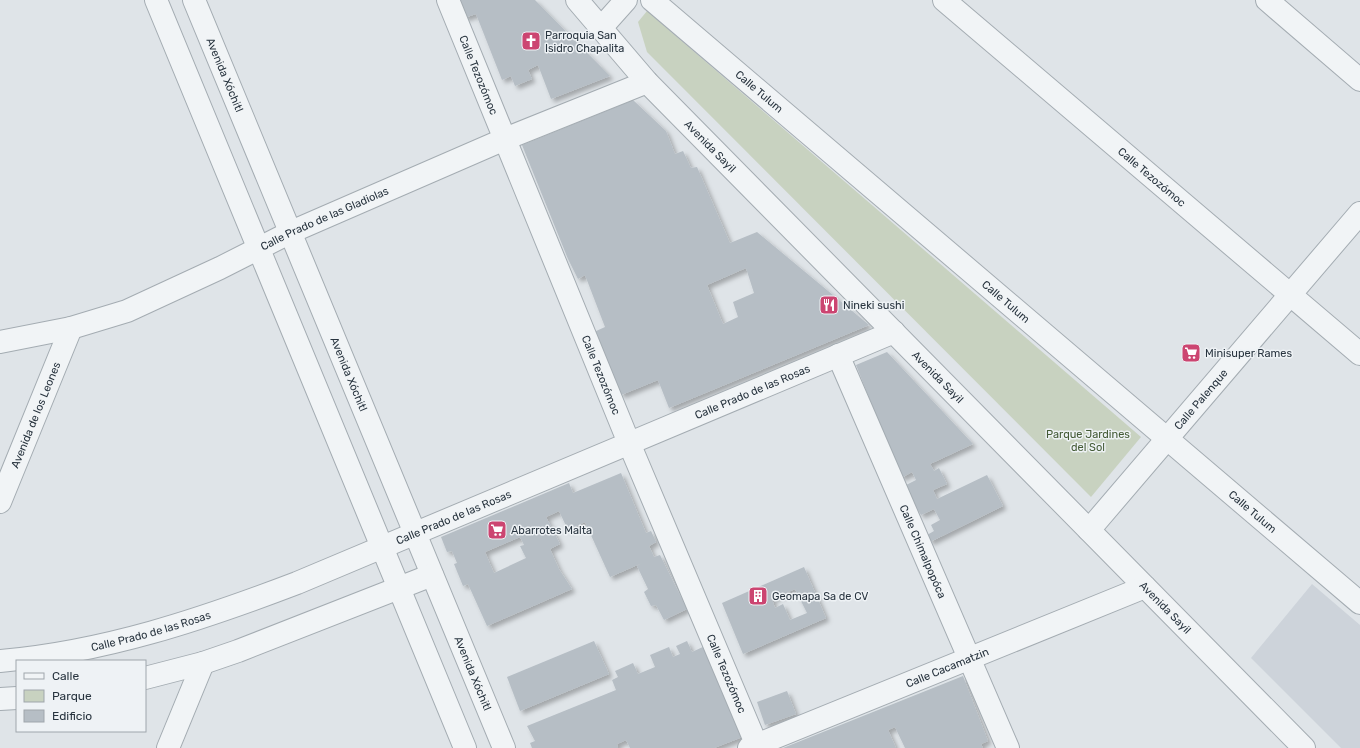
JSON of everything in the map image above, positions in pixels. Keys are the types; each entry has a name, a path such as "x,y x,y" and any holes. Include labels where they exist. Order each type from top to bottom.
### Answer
{"street":[{"path":"156,0 383,546 465,748"},
{"name":"Avenida Xóchitl","path":"194,0 504,748"},
{"name":"Calle Tezozómoc","path":"448,0 755,747"},
{"name":"Avenida Sayil","path":"577,0 646,82 1304,748"},
{"path":"601,28 626,0"},
{"name":"Calle Tulum","path":"652,0 1360,603"},
{"name":"Calle Tezozómoc","path":"944,0 1360,354"},
{"path":"1267,0 1360,80"},
{"name":"Calle Prado de las Gladiolas","path":"0,342 71,328 127,311 291,232 505,139 646,82"},
{"name":"Calle Palenque","path":"1089,530 1360,214"},
{"name":"Avenida de los Leones","path":"0,502 71,328"},
{"name":"Calle Prado de las Rosas","path":"0,661 34,658 114,644 223,611 297,583 894,332"},
{"name":"Calle Chimalpopóca","path":"838,355 1008,748"},
{"path":"146,678 203,663 432,575"},
{"name":"Calle Cacamatzin","path":"755,747 1145,587"},
{"path":"168,748 203,663"},
{"path":"0,699 16,698"},
{"path":"446,748 455,725"}],"shaded area":[{"path":"1312,584 1360,625 1360,748 1341,748 1251,658"}],"green space":[{"name":"Parque Jardines del Sol","path":"647,11 1141,437 1091,497 647,52 638,22"}],"building":[{"name":"Parroquia San Isidro Chapalita","path":"457,0 535,0 610,76 551,99 538,65 528,70 532,79 515,86 511,76 502,80 476,14 464,18"},
{"path":"633,100 666,131 675,154 683,151 691,168 697,167 730,243 757,232 869,325 669,408 658,380 621,395 594,332 605,327 585,275 578,279 568,259 522,145","holes":["746,268 754,293 733,302 738,317 723,324 707,285"]},
{"path":"887,352 973,444 930,464 934,471 939,468 947,484 933,490 937,499 987,475 1003,506 930,542 927,535 934,531 931,525 940,520 934,509 921,515 917,508 914,510 904,486 916,480 912,472 901,478 856,365"},
{"path":"621,473 646,533 651,531 656,542 649,546 654,557 660,555 687,609 664,620 656,605 651,606 644,592 648,589 637,566 642,563 610,577 585,522 568,530 559,511 546,517 560,544 550,549 559,569 572,589 487,626 468,584 463,586 454,564 457,563 452,551 447,552 441,537 569,483 573,493","holes":["520,537 524,545 520,546 526,558 494,573 485,552"]},
{"path":"804,567 826,618 743,654 722,603","holes":["795,589 807,613 790,620 783,604 775,608 772,599"]},
{"path":"594,641 609,674 520,711 507,677"},
{"path":"687,641 692,652 705,646 745,736 714,748 630,748 626,740 617,744 618,748 532,748 530,743 535,741 527,726 616,690 612,680 618,677 615,671 633,663 638,674 655,667 650,655 669,647 673,657 680,654 676,646"},
{"path":"963,676 988,741 981,744 983,748 905,748 895,727 888,730 896,748 783,748"},
{"path":"787,691 796,714 765,725 757,702"}],"place":[{"name":"Parroquia San Isidro Chapalita","path":"531,41"},
{"name":"Nineki sushi","path":"829,305"},
{"name":"Minisuper Rames","path":"1191,353"},
{"name":"Abarrotes Malta","path":"497,530"},
{"name":"Geomapa Sa de CV","path":"758,596"}]}
